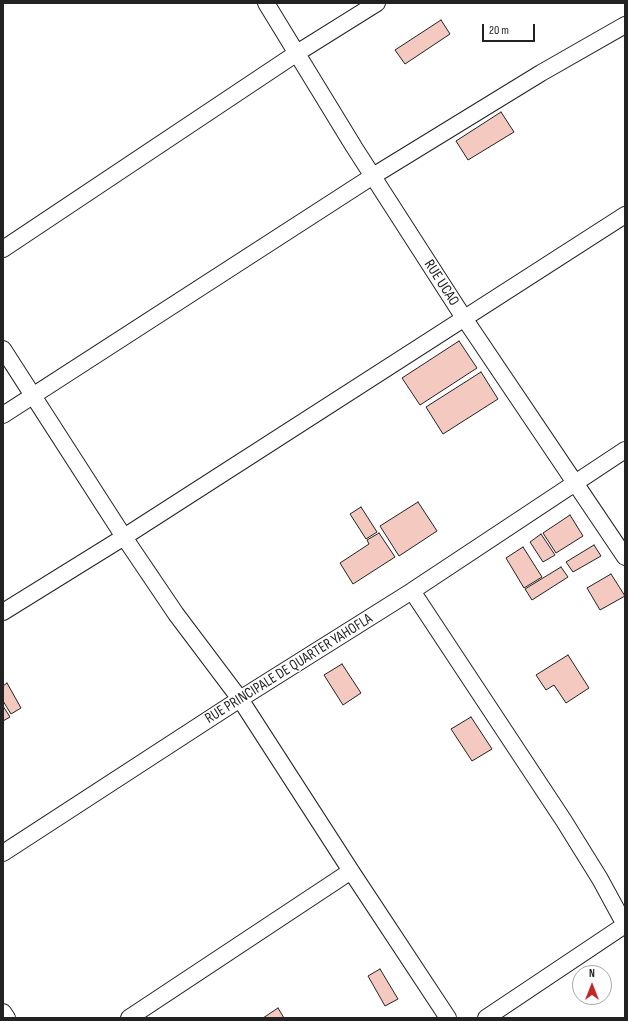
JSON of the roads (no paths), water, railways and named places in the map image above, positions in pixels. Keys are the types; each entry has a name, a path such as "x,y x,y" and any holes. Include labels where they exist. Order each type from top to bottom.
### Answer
{"street":[{"name":"RUE UCAO","path":"266,3 329,107 464,318 625,558"},
{"path":"3,249 297,53 377,3"},
{"path":"3,415 373,176 541,72 625,25"},
{"path":"3,612 124,537 625,215"},
{"path":"3,349 124,537 176,614 240,699 350,871 448,1018"},
{"name":"RUE PRINCIPALE DE QUARTER YAHOFLA","path":"3,854 240,699 412,591 625,450"},
{"path":"412,591 564,821 600,878 625,925 486,1018"},
{"path":"129,1018 350,871"},
{"path":"3,1012 7,1018"}]}
